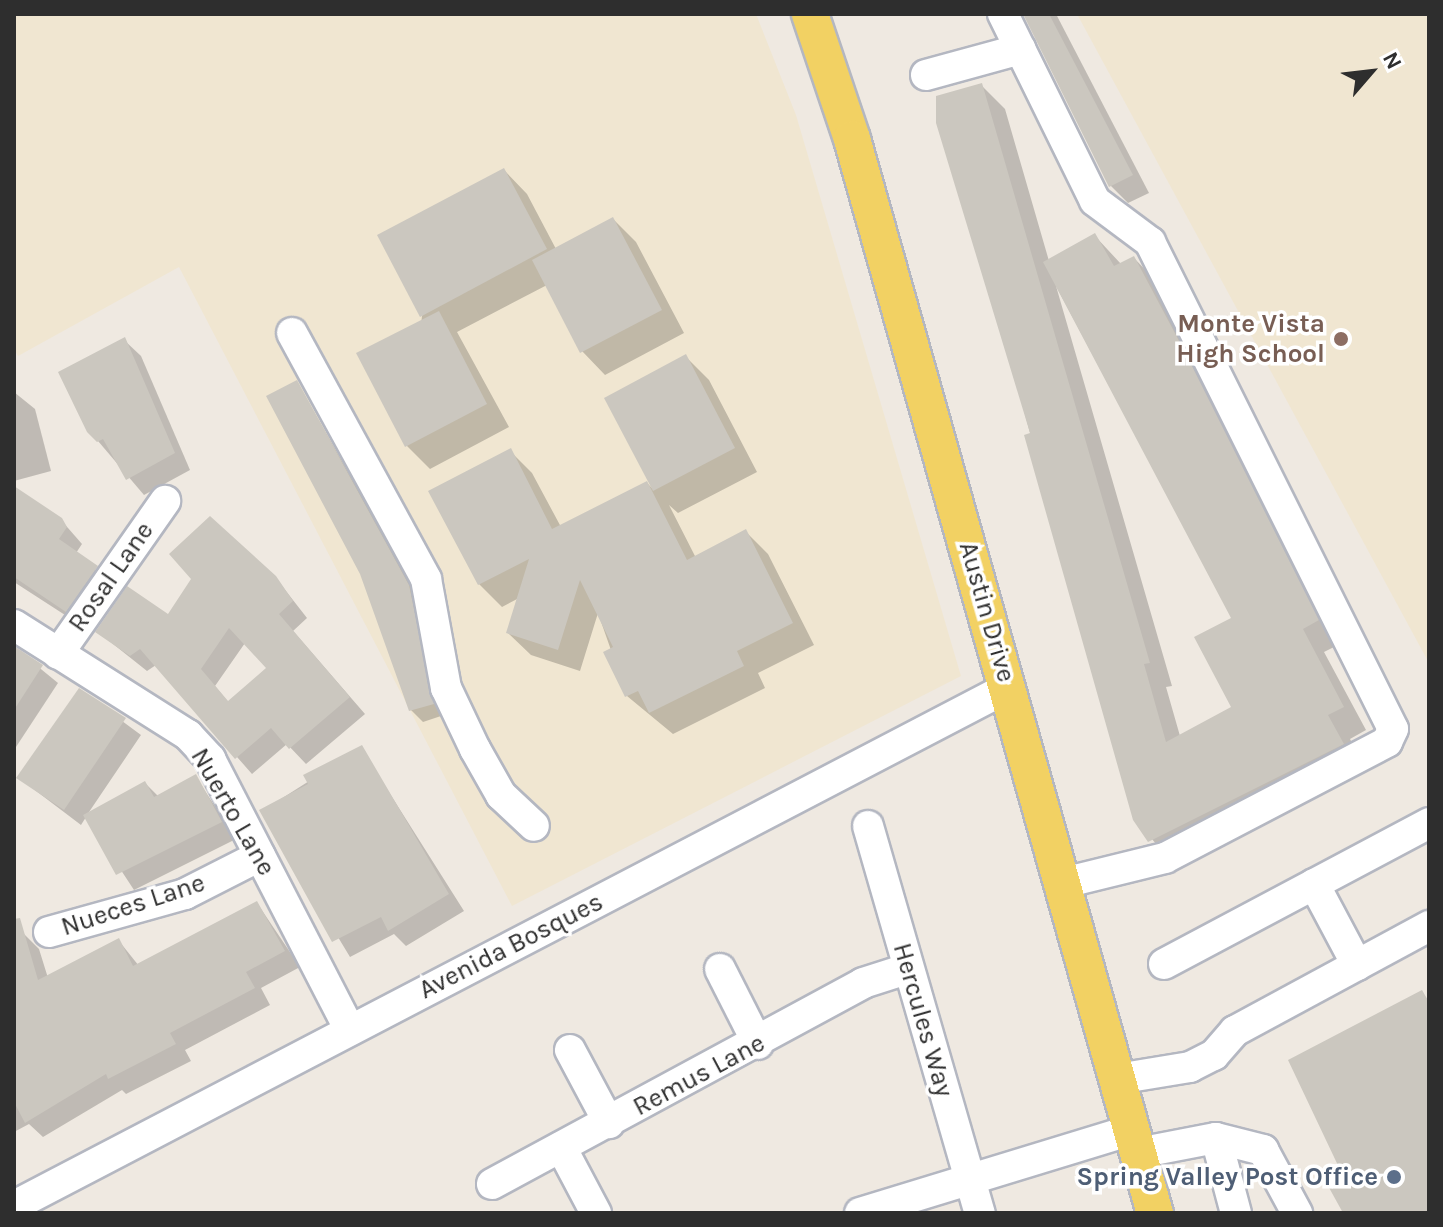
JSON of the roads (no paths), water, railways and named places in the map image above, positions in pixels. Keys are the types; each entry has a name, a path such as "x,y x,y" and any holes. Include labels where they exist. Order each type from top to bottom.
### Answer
{"main road":[{"name":"Austin Drive","path":"810,14 1009,687 1155,1213"}],"street":[{"path":"1003,14 1095,201 1150,242 1393,729 1387,742 1165,858 1063,883"},
{"path":"926,75 1021,49"},
{"path":"292,333 426,579 446,688 475,749 501,795 534,826"},
{"name":"Rosal Lane","path":"58,654 165,501"},
{"name":"Nuerto Lane","path":"14,625 188,735 210,759 350,1030"},
{"name":"Avenida Bosques","path":"14,1206 1009,687"},
{"path":"1164,964 1429,823"},
{"name":"Hercules Way","path":"868,826 980,1213"},
{"name":"Nueces Lane","path":"49,932 185,894 260,856"},
{"path":"1314,884 1357,965"},
{"path":"1117,1079 1190,1067 1214,1055 1235,1031 1429,926"},
{"path":"720,969 758,1044"},
{"name":"Remus Lane","path":"492,1184 758,1044 863,983 907,969"},
{"path":"570,1050 609,1123"},
{"path":"860,1213 1135,1142 1216,1138 1263,1150 1297,1213"},
{"path":"1216,1138 1236,1213"},
{"path":"561,1147 596,1213"}],"place":[{"name":"Monte Vista High School","path":"1341,339"},
{"name":"Spring Valley Post Office","path":"1394,1177"}]}
